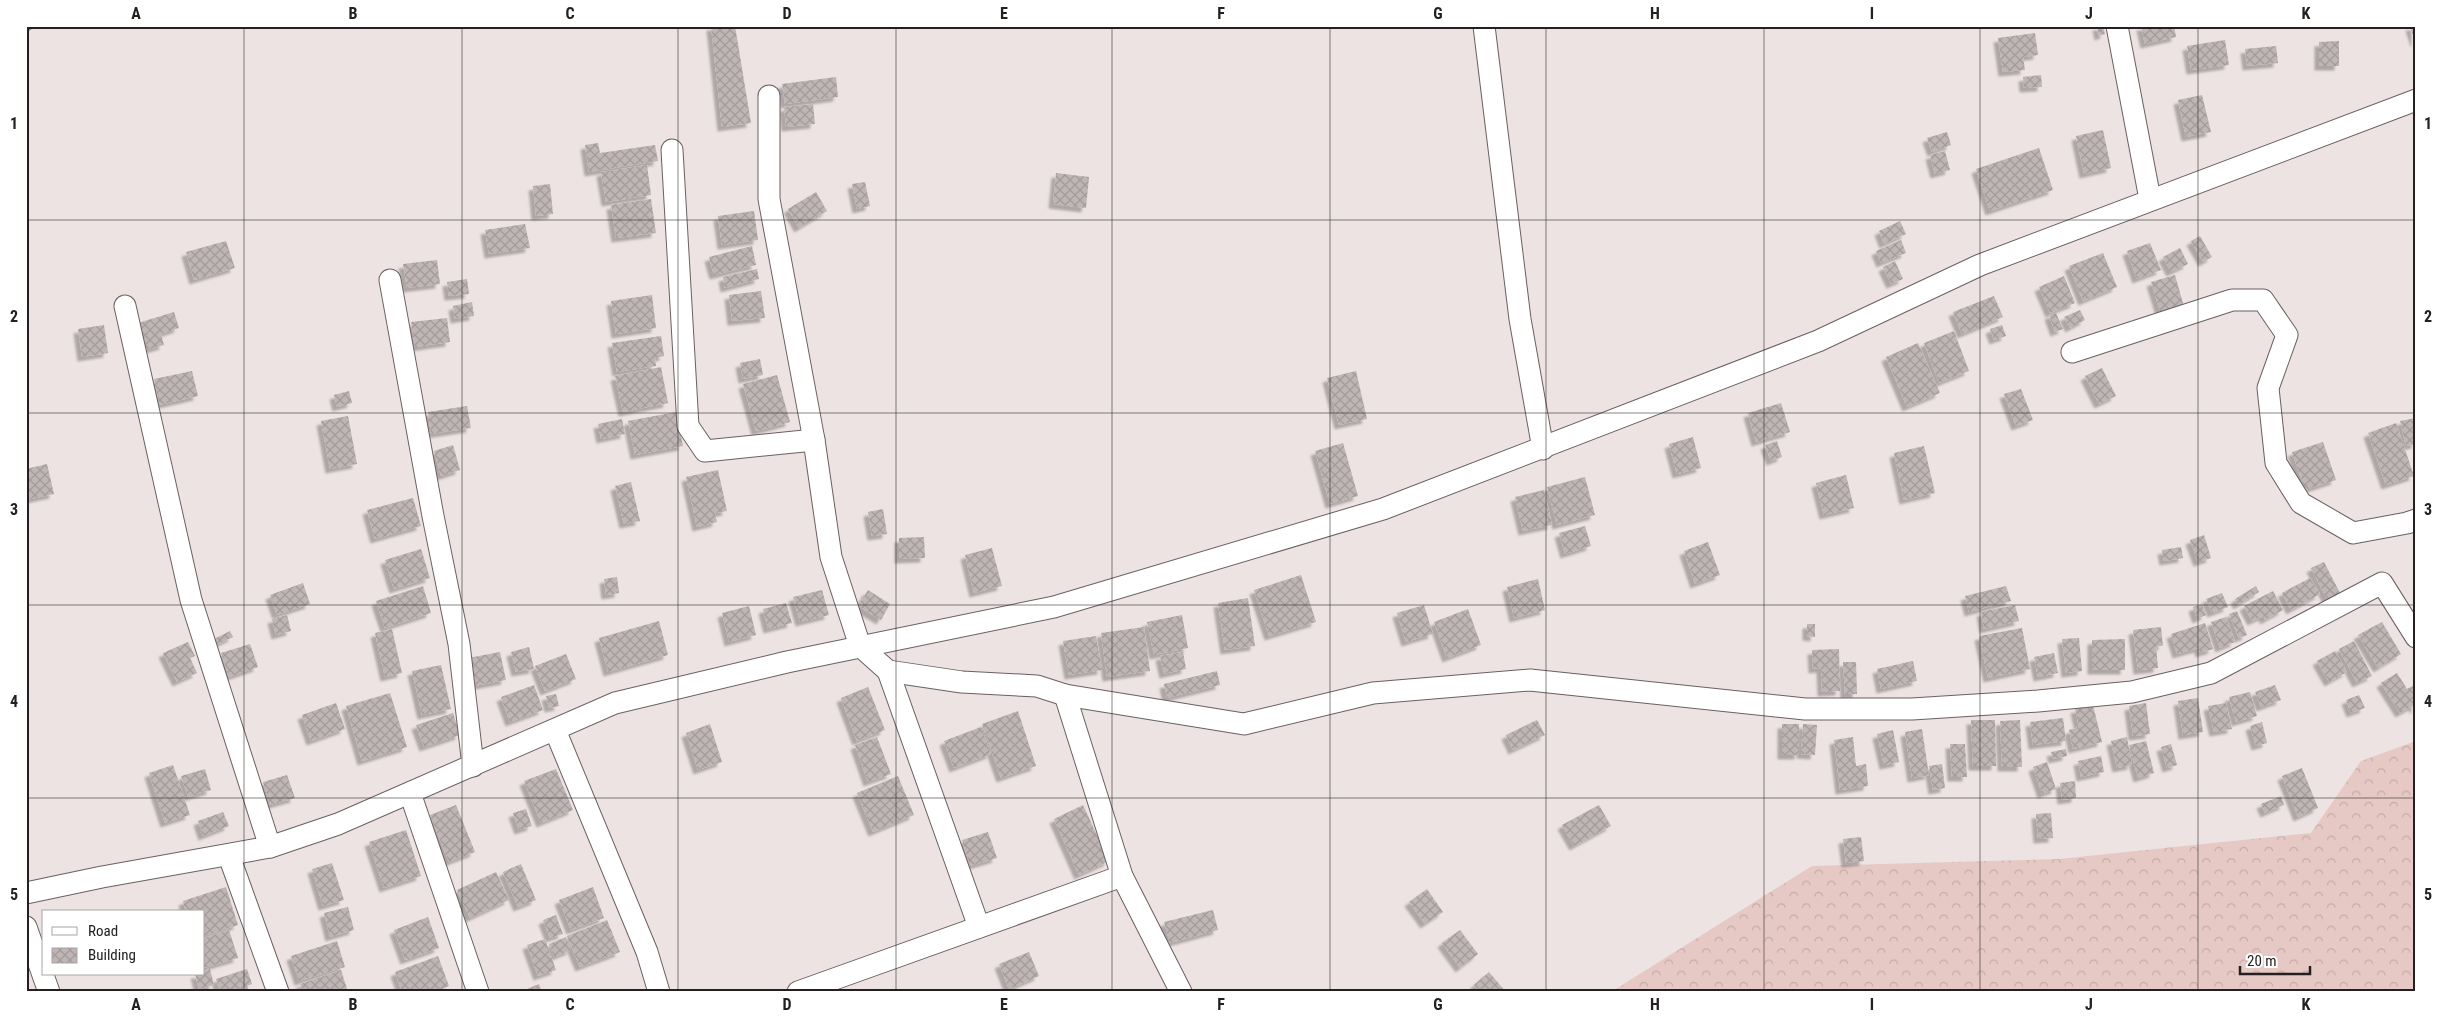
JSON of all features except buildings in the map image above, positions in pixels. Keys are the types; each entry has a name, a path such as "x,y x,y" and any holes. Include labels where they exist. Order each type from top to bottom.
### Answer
{"street":[{"path":"1484,26 1520,319 1543,449"},
{"path":"2117,26 2150,199"},
{"path":"769,96 769,199 814,440 831,557 860,646 888,671 979,927"},
{"path":"26,893 102,877 229,856 270,847 338,824 615,703 860,646 1054,607 1383,509 1543,449 1818,341 1980,265 2150,199 2416,100"},
{"path":"672,150 688,426 705,452 814,440"},
{"path":"390,280 433,516 459,644 474,766"},
{"path":"2072,352 2232,300 2263,300 2286,335 2268,388 2276,463 2300,503 2353,533 2407,524 2416,520"},
{"path":"125,306 191,600 270,847"},
{"path":"888,671 962,682 1038,686 1065,695 1244,724 1372,693 1530,680 1805,710 1912,709 2038,701 2132,692 2211,673 2382,583 2416,637"},
{"path":"1065,695 1122,876 1182,992"},
{"path":"555,730 647,952 659,992"},
{"path":"410,793 478,992"},
{"path":"229,856 278,992"},
{"path":"798,992 1122,876"},
{"path":"26,927 42,972"},
{"path":"43,976 49,992"}],"green space":[{"path":"2416,741 2416,992 1611,992 1812,866 2059,859 2311,833 2361,761"}],"waterway":[{"path":"26,29 30,26"}]}
